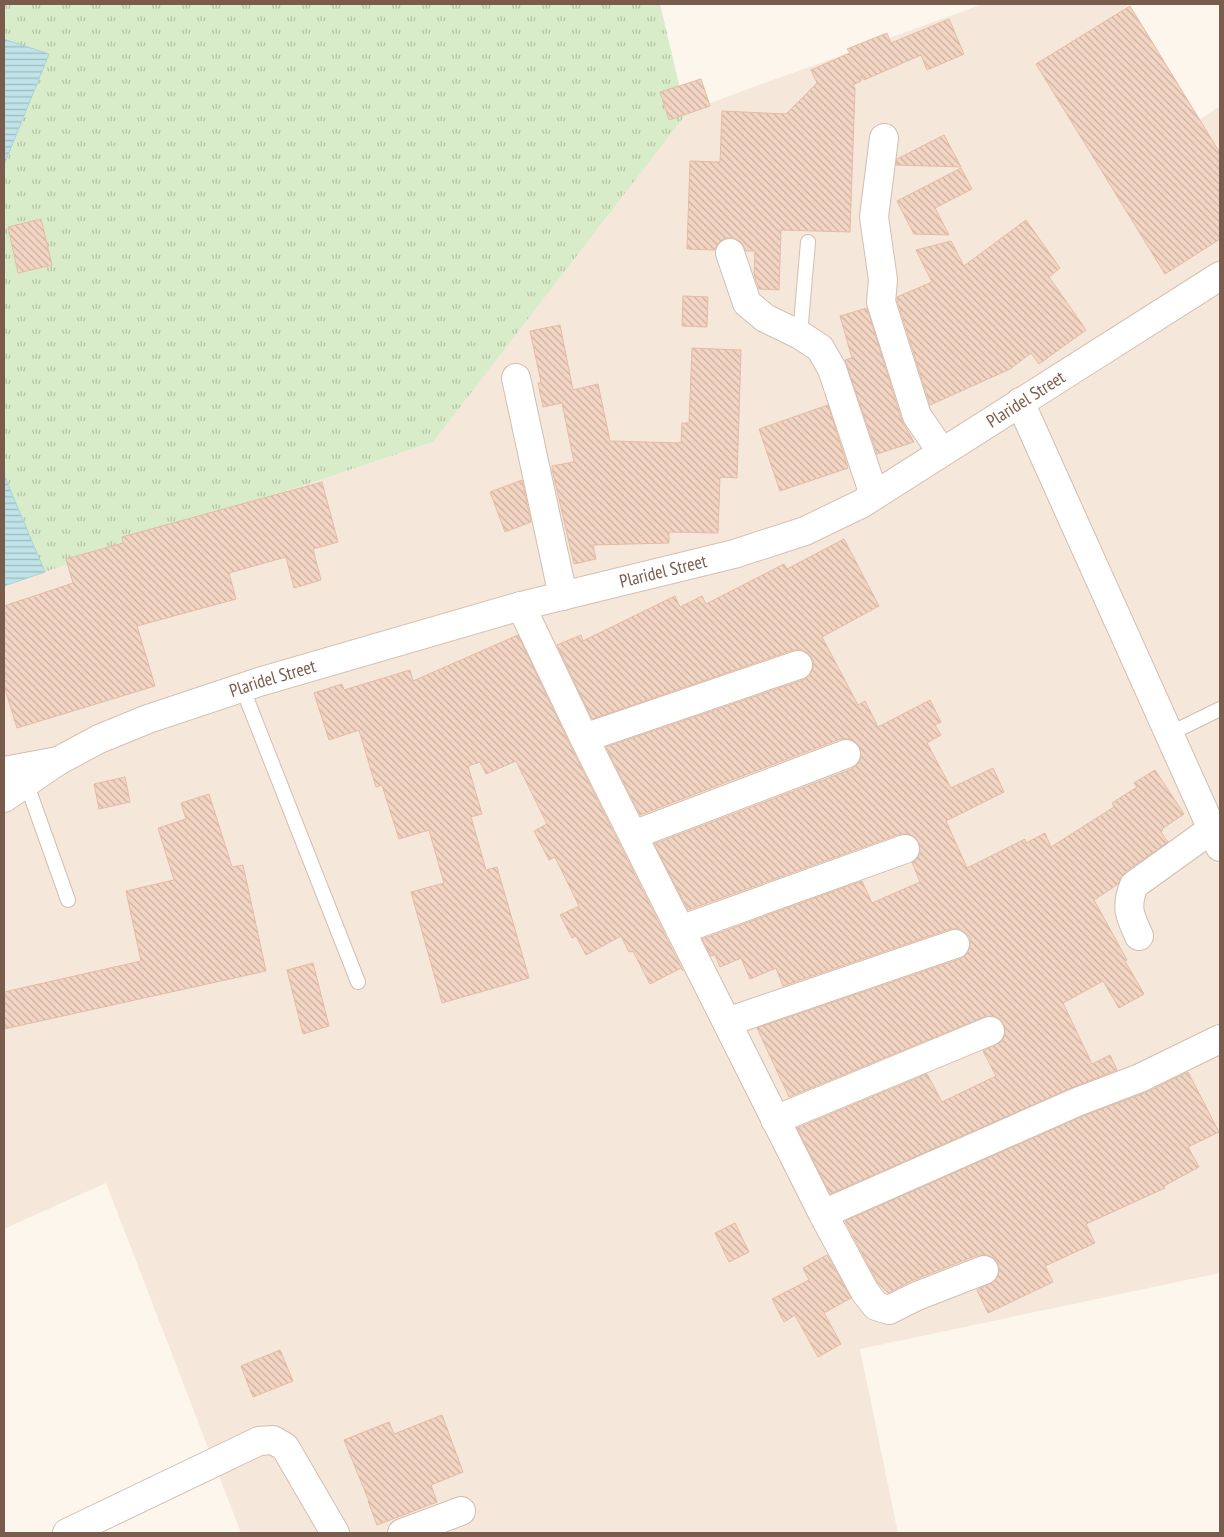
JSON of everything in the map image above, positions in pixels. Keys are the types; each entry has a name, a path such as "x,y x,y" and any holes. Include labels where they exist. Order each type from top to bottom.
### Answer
{"street":[{"path":"884,138 874,217 883,280 881,302 917,416 942,452"},
{"path":"730,253 747,303 765,318 800,334 820,348 832,369 874,495"},
{"name":"Plaridel Street","path":"4,798 15,776 58,761 99,739 148,719 242,687 521,606 734,554 805,531 860,504 1220,276"},
{"path":"516,378 563,596"},
{"path":"1020,402 1216,838 1134,885 1129,897 1128,912 1139,936"},
{"path":"521,606 584,738 775,1120 823,1214 866,1292 876,1306 888,1310 917,1296 984,1270"},
{"path":"584,738 798,665"},
{"path":"633,835 846,754"},
{"path":"680,930 905,849"},
{"path":"727,1022 955,944"},
{"path":"775,1120 990,1031"},
{"path":"823,1214 1077,1102 1140,1078 1220,1039"},
{"path":"67,1533 259,1441 273,1440 285,1447 334,1533"},
{"path":"402,1533 461,1510"}],"lane":[{"path":"800,334 808,242"},
{"path":"242,687 358,982"},
{"path":"1169,734 1220,709"},
{"path":"15,776 68,900"}],"shaded area":[{"path":"983,4 1125,4 1191,125 1220,106 1220,1273 860,1349 898,1533 241,1533 106,1183 4,1229 4,586 433,442 685,112"}],"green space":[{"path":"4,4 660,4 686,114 433,442 45,572 4,475 4,165 48,55 4,38"}],"water":[{"path":"4,39 49,54 4,165"},
{"path":"4,475 45,572 4,586"}],"building":[{"path":"1130,6 1220,153 1220,239 1165,274 1036,64"},
{"path":"949,19 964,54 927,70 921,55 864,80 861,76 861,81 853,85 855,89 850,232 781,230 779,290 759,289 754,274 755,251 746,251 741,242 734,238 725,238 718,243 715,250 687,249 690,161 720,162 722,111 786,114 817,83 811,70 850,53 847,49 887,33 891,43"},
{"path":"701,79 710,106 669,120 660,92"},
{"path":"944,135 961,167 896,165 897,159"},
{"path":"961,168 972,189 935,208 949,235 914,234 897,201"},
{"path":"41,219 52,265 18,273 8,227"},
{"path":"1026,220 1060,268 1049,277 1086,330 1039,364 1031,353 1010,369 930,405 897,300 897,297 932,282 916,250 951,241 964,266"},
{"path":"683,296 708,297 707,327 682,326"},
{"path":"867,308 902,421 914,442 877,454 845,360 852,358 840,316"},
{"path":"560,325 573,390 598,384 610,441 681,443 682,423 689,423 692,348 741,350 737,478 720,477 718,533 669,532 669,543 593,545 596,559 574,564 552,466 574,462 562,403 543,407 538,383 541,382 530,331"},
{"path":"828,405 848,468 780,491 759,429"},
{"path":"522,480 531,522 505,532 490,492"},
{"path":"322,482 338,542 313,549 321,580 294,588 286,557 229,573 236,599 137,626 155,686 17,728 4,686 4,606 73,583 66,559 123,543 122,537"},
{"path":"844,539 879,606 822,637 858,705 865,701 878,727 930,700 941,722 935,725 941,735 927,743 951,788 993,768 1004,792 946,821 967,868 1025,839 1026,843 1045,833 1051,847 1114,807 1112,803 1137,787 1134,783 1155,770 1184,814 1162,829 1161,832 1168,842 1125,872 1118,884 1094,900 1144,994 1119,1008 1103,981 1063,1003 1092,1064 1110,1055 1117,1070 1071,1088 830,1194 797,1128 927,1074 942,1102 996,1076 983,1051 1002,1041 1005,1034 1004,1025 1000,1019 993,1016 984,1017 789,1097 757,1028 960,959 966,955 970,947 970,938 966,933 958,929 950,929 783,986 776,968 750,979 741,958 720,967 715,955 711,956 702,939 862,881 872,903 920,882 912,862 917,859 920,852 919,843 915,837 908,834 900,834 688,910 654,844 852,769 858,764 861,757 860,748 849,739 840,739 640,815 606,747 803,680 809,676 813,668 813,660 809,654 801,650 793,650 592,719 557,645 581,635 583,641 675,596 680,607 702,596 706,604 784,564 787,569"},
{"path":"518,635 570,745 683,971 681,968 650,984 633,951 629,952 621,936 586,955 576,936 572,938 560,915 579,906 555,857 549,860 534,831 547,824 516,761 486,774 480,762 468,766 482,814 471,817 486,870 497,867 529,978 442,1003 411,892 444,883 429,830 399,839 382,785 376,787 359,730 329,740 314,693 342,684 344,690 410,670 413,681"},
{"path":"125,777 130,802 99,809 94,784"},
{"path":"209,794 232,867 243,865 266,971 4,1029 4,992 141,961 126,891 174,880 158,828 186,819 181,803"},
{"path":"313,963 329,1026 303,1034 287,970"},
{"path":"1188,1072 1219,1132 1188,1147 1199,1167 1164,1186 1165,1188 1086,1224 1095,1243 1045,1266 1053,1282 988,1313 977,1290 996,1280 999,1272 998,1264 987,1255 978,1255 911,1281 888,1293 878,1283 845,1221 1083,1116 1147,1092"},
{"path":"735,1223 749,1252 729,1262 715,1233"},
{"path":"827,1255 851,1298 824,1313 841,1344 818,1357 795,1315 784,1322 772,1299 809,1280 803,1268"},
{"path":"280,1350 293,1381 253,1397 241,1366"},
{"path":"442,1415 463,1472 431,1485 437,1502 377,1525 344,1440 389,1422 394,1434"}]}
